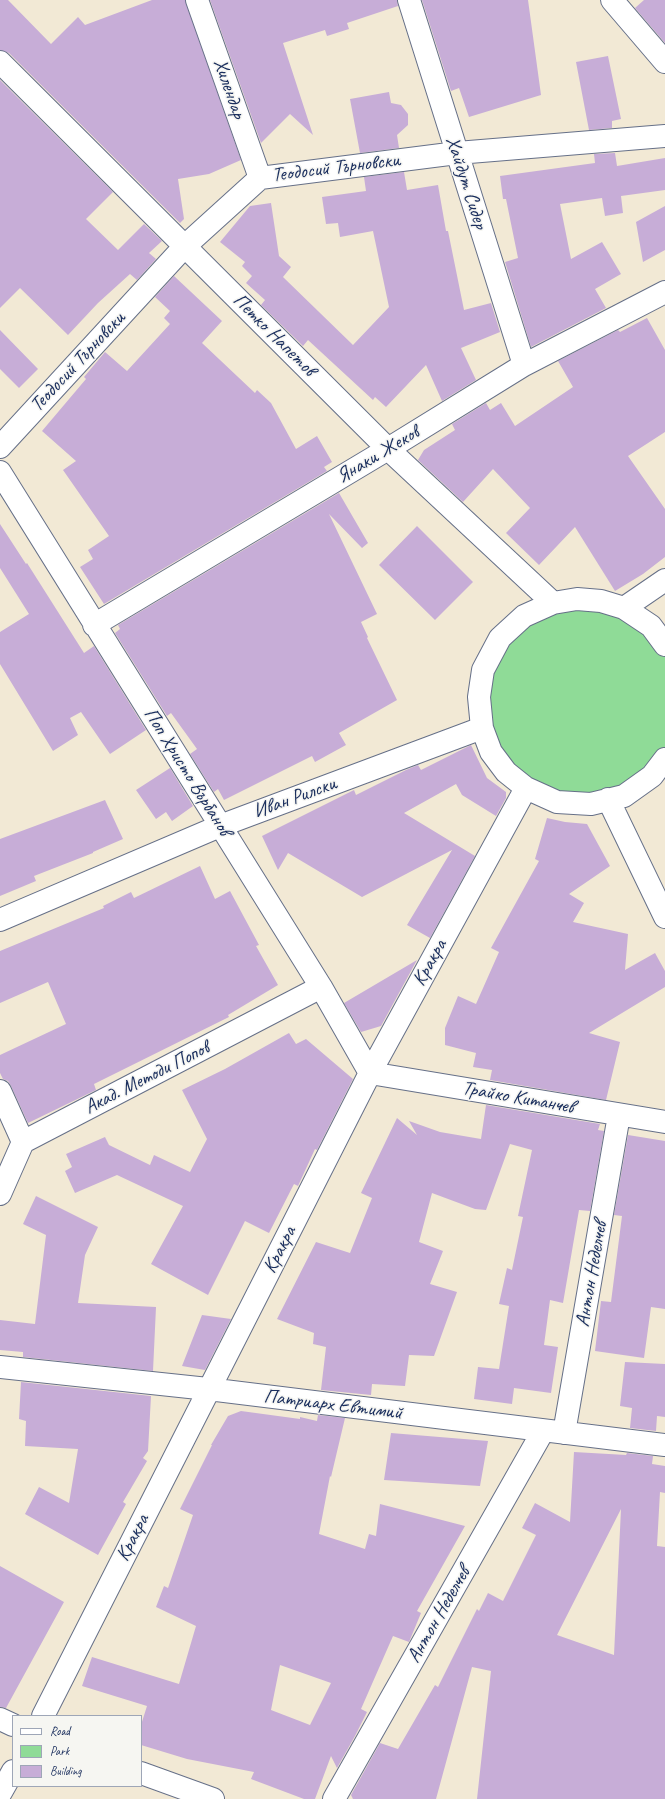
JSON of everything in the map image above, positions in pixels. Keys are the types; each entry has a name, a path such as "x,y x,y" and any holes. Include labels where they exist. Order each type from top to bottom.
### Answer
{"street":[{"name":"Хилендар","path":"198,0 260,178"},
{"name":"Хайдут Сидер","path":"409,0 524,365"},
{"path":"612,0 665,62"},
{"name":"Петко Напетов","path":"0,62 388,449 553,603"},
{"name":"Теодосий Търновски","path":"0,447 185,246 260,178 456,153 665,136"},
{"name":"Янаки Жеков","path":"94,625 388,449 524,365 665,292"},
{"name":"Поп Христо Върбанов","path":"0,472 321,988 370,1073"},
{"path":"624,608 665,580"},
{"path":"665,645 651,626 624,608 595,600 577,599 553,603 524,616 500,638 483,670 479,697 482,728 491,752 506,772 526,788 557,802 591,804 624,796 652,776 665,759"},
{"name":"Иван Рилски","path":"0,920 220,826 482,728"},
{"name":"Кракра","path":"44,1715 370,1073 526,788"},
{"path":"608,800 665,917"},
{"name":"Акад. Методи Попов","path":"23,1142 321,988"},
{"name":"Трайко Китанчев","path":"370,1073 665,1122"},
{"path":"0,1091 23,1142 0,1194"},
{"name":"Антон Неделчев","path":"334,1799 553,1432 619,1115"},
{"name":"Патриарх Евтимий","path":"0,1367 208,1389 665,1445"},
{"path":"0,1719 12,1725"},
{"path":"0,1794 12,1773"},
{"path":"142,1773 213,1799"}],"green space":[{"path":"601,601 665,645 665,759 624,795 557,801 491,752 483,670 524,616"}],"building":[{"path":"0,0 8,0 51,44 78,17 85,25 152,0 185,0 241,160 209,174 178,179 184,219 180,223 9,53 0,50"},
{"path":"210,0 397,0 398,6 347,23 349,29 327,36 325,30 283,43 313,135 290,114 261,143"},
{"path":"422,0 528,0 541,95 469,117 459,88 451,91"},
{"path":"644,0 665,0 665,43 635,8"},
{"path":"608,56 621,119 612,121 612,128 589,130 576,62"},
{"path":"0,80 113,192 86,219 118,250 144,224 162,241 149,253 156,259 137,280 130,274 98,303 68,335 20,288 0,308"},
{"path":"389,92 391,103 401,105 408,114 408,125 397,135 399,148 360,153 350,99"},
{"path":"615,153 617,166 665,158 665,190 621,196 623,213 605,216 602,198 560,204 571,259 602,242 621,274 595,289 606,308 531,347 505,262 518,258 506,199 503,199 500,176 595,163 594,154"},
{"path":"404,172 407,190 438,185 446,231 448,231 464,310 491,303 500,332 461,348 476,380 442,401 426,365 386,407 375,397 373,400 308,340 303,346 261,305 265,300 246,283 252,276 242,266 245,262 220,242 250,206 271,203 279,256 291,267 283,277 353,345 389,307 373,231 340,237 338,223 326,224 322,197 366,191 364,177"},
{"path":"665,206 665,250 643,262 636,222"},
{"path":"174,276 222,321 202,343 255,393 257,390 271,403 296,449 317,436 332,462 324,467 327,471 104,604 80,567 93,559 88,550 109,536 63,470 76,461 42,431 86,379 84,377 105,352 127,371 170,324 164,318 170,311 155,297"},
{"path":"647,318 665,350 665,432 628,456 665,509 665,557 643,574 615,591 575,527 539,565 506,533 530,508 493,469 463,502 418,460 424,450 455,430 452,424 486,403 490,410 501,403 515,426 573,387 558,361 618,330 620,332"},
{"path":"0,330 38,369 19,388 0,369"},
{"path":"339,493 368,543 362,548 329,514 377,614 361,622 368,637 367,638 397,700 339,733 346,745 315,762 312,756 224,800 218,789 214,792 190,754 197,749 171,713 167,716 115,633 120,629 118,625"},
{"path":"0,524 26,564 27,563 84,653 94,646 146,730 110,754 81,712 70,718 78,735 53,751 0,664 0,632 29,614 0,568"},
{"path":"417,526 473,582 435,620 379,565"},
{"path":"471,745 487,778 506,792 506,798 496,816 462,795 456,784 404,813 475,856 430,938 407,925 452,850 362,897 288,853 278,870 262,836 354,790 356,795 418,765 421,770"},
{"path":"170,768 193,806 172,821 166,812 156,819 136,790"},
{"path":"105,800 123,839 93,853 34,876 36,881 0,896 0,839"},
{"path":"547,818 565,822 587,824 610,866 569,894 584,903 573,922 628,934 625,970 655,953 665,971 665,987 589,1033 620,1042 606,1100 490,1080 492,1070 473,1067 476,1053 445,1045 445,1028 458,996 476,1004 499,952 491,948 539,861 535,859"},
{"path":"200,866 215,899 230,891 259,945 256,946 278,985 228,1015 229,1017 94,1084 96,1090 28,1123 11,1086 8,1081 3,1079 0,1073 0,1055 66,1024 48,982 0,1003 0,951 104,908 103,906 131,892 134,898"},
{"path":"417,960 381,1026 361,1032 344,1003"},
{"path":"289,1033 296,1044 306,1039 353,1079 317,1150 315,1149 298,1186 294,1184 269,1233 245,1221 208,1295 151,1264 183,1206 117,1175 75,1193 65,1171 72,1167 66,1154 105,1137 109,1145 150,1165 154,1155 190,1172 207,1139 182,1090 225,1069"},
{"path":"486,1105 600,1124 598,1130 604,1131 590,1211 579,1210 563,1303 550,1300 544,1345 558,1347 551,1393 514,1388 512,1404 474,1399 478,1367 499,1369 509,1306 499,1304 507,1268 512,1270 523,1217 518,1216 532,1150 510,1144 486,1210 475,1209 432,1193 419,1242 443,1251 430,1284 457,1292 434,1356 409,1355 405,1386 372,1384 371,1395 321,1390 326,1347 313,1344 314,1333 277,1319 316,1242 350,1253 372,1198 361,1193 397,1118 417,1135 409,1121 440,1132 481,1139"},
{"path":"628,1135 665,1141 665,1309 651,1307 644,1358 595,1351 601,1301 611,1302 622,1216 614,1215"},
{"path":"36,1196 98,1227 85,1255 78,1303 156,1307 153,1371 23,1357 23,1352 0,1350 0,1320 35,1324 46,1235 23,1224"},
{"path":"202,1315 231,1319 205,1370 182,1366"},
{"path":"625,1362 665,1364 665,1417 657,1416 656,1431 630,1428 632,1408 620,1406"},
{"path":"21,1382 151,1396 148,1451 143,1458 147,1461 123,1502 126,1504 98,1555 25,1514 39,1487 69,1503 78,1449 25,1446 26,1421 19,1419"},
{"path":"241,1411 300,1419 300,1417 317,1421 318,1415 345,1418 331,1477 330,1476 319,1534 365,1549 369,1534 376,1536 380,1504 465,1526 417,1611 421,1613 409,1642 393,1636 361,1709 367,1712 337,1768 331,1756 315,1799 304,1799 251,1779 254,1772 187,1759 142,1745 142,1722 147,1706 82,1686 92,1657 179,1684 196,1626 156,1607 164,1586 168,1588 193,1515 180,1509 211,1445 228,1416","holes":["280,1665 331,1683 310,1725 271,1710"]},
{"path":"391,1433 488,1441 480,1486 384,1480"},
{"path":"574,1452 626,1455 627,1453 653,1456 652,1464 665,1466 665,1493 660,1492 657,1546 665,1547 665,1799 477,1799 491,1671 472,1667 436,1799 353,1799 351,1795 380,1743 398,1749 435,1685 438,1687 477,1609 479,1611 488,1593 503,1601 536,1535 522,1528 535,1503 570,1522","holes":["621,1509 614,1655 557,1635"]},
{"path":"0,1566 64,1602 6,1708 0,1707"}]}
